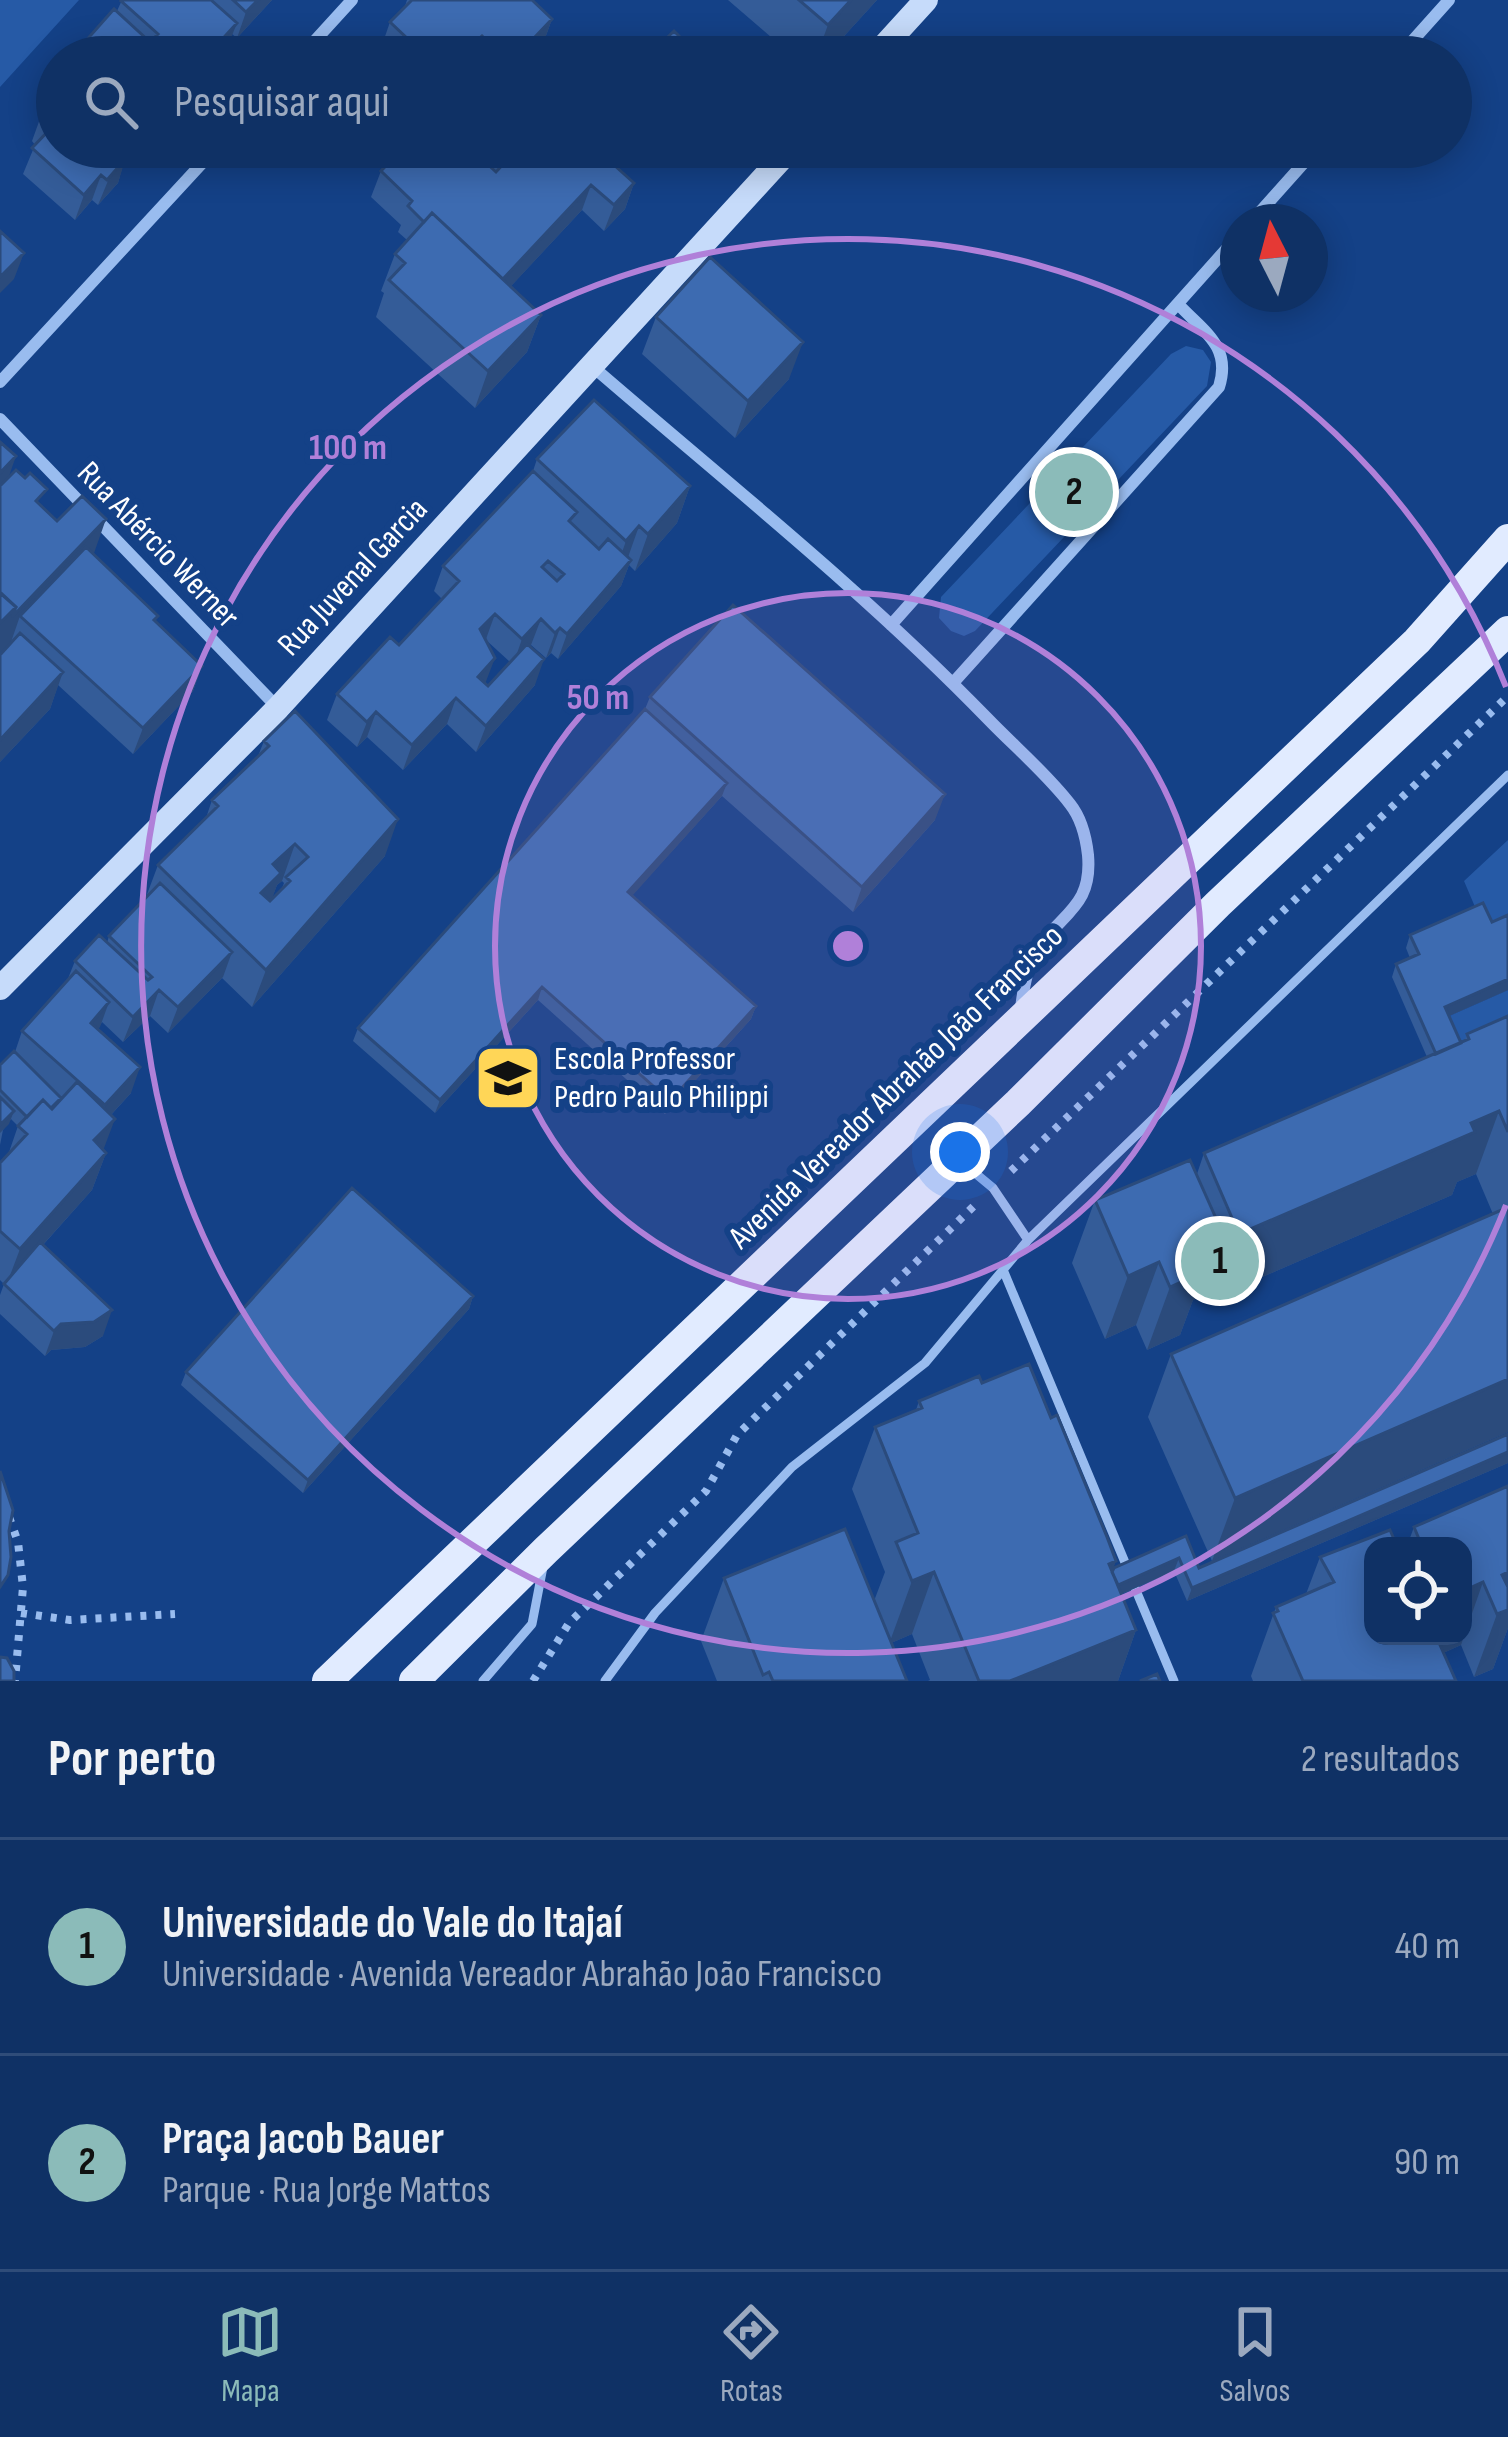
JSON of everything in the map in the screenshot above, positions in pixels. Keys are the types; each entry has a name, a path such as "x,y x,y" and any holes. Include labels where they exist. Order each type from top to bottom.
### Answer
{"main road":[{"path":"893,36 926,0"},
{"name":"Rua Juvenal Garcia","path":"0,988 278,708 773,168"},
{"name":"Avenida Vereador Abrahão João Francisco","path":"327,1681 1417,641 1508,538"},
{"path":"414,1681 1218,904 1508,631"}],"street":[{"path":"319,36 352,0"},
{"path":"1417,36 1449,0"},
{"path":"0,382 198,168"},
{"path":"1267,204 1299,168"},
{"path":"891,625 1220,256"},
{"path":"953,682 1219,387 1225,369 1220,348 1178,304"},
{"path":"592,366 891,625 1072,806 1085,832 1089,862 1084,888 1074,912 1043,941 1031,963 1018,1021"},
{"name":"Rua Abércio Werner","path":"0,419 278,708"}],"lane":[{"path":"605,1681 655,1613 792,1467 925,1363 1028,1240 1508,775"},
{"path":"958,1159 993,1188 1028,1240"},
{"path":"1004,1272 1129,1572"},
{"path":"483,1681 532,1624 546,1550"},
{"path":"1136,1588 1174,1681"}],"path":[{"path":"6,1508 18,1542 21,1613 15,1681"},
{"path":"21,1613 70,1621 175,1614"}],"shaded area":[{"path":"0,0 79,0 46,36 36,36 36,47 0,87"},
{"path":"1186,346 1203,350 1211,362 1207,386 975,631 964,636 951,631 939,618 941,597 1171,354"},
{"path":"1508,840 1508,926 1487,935 1464,881"},
{"path":"1508,990 1508,1069 1470,1086 1440,1020"}],"building":[{"path":"211,0 237,23 225,36 156,36 121,1"},
{"path":"233,0 258,0 246,12"},
{"path":"412,0 532,0 552,19 536,36 405,36 390,22"},
{"path":"799,0 851,0 828,25"},
{"path":"114,9 143,36 90,36"},
{"path":"54,168 117,168 107,180 101,175 84,195"},
{"path":"617,168 634,183 614,205 591,185 503,279 432,213 424,222 408,206 412,201 381,171"},
{"path":"432,213 541,315 488,371 389,280 405,263 395,254"},
{"path":"0,231 24,253 0,277"},
{"path":"710,257 803,342 748,401 656,317"},
{"path":"594,400 690,486 648,534 639,526 626,541 537,459"},
{"path":"0,442 16,456 0,473"},
{"path":"16,470 25,478 30,473 47,489 36,501 57,521 82,496 106,519 12,617 16,607 0,592 0,486"},
{"path":"533,471 577,512 569,521 599,549 608,539 631,560 567,634 560,628 555,633 541,619 522,639 495,614 480,629 495,658 478,677 488,686 527,644 544,659 486,726 456,698 412,745 376,712 367,722 337,694 390,637 399,645 459,581 443,566","holes":["548,561 564,574 557,581 542,567"]},
{"path":"86,547 202,666 143,728 20,616"},
{"path":"0,593 16,607 0,623"},
{"path":"733,605 945,794 862,887 650,697"},
{"path":"20,633 63,672 0,740 0,655"},
{"path":"645,709 727,783 628,892 756,1006 670,1101 542,987 440,1100 358,1028"},
{"path":"295,711 398,819 266,970 158,865 218,806 212,800 269,746 264,741","holes":["295,844 308,857 270,901 261,893 281,873 273,864"]},
{"path":"160,883 232,952 178,1007 159,990 133,1017 75,961 99,935 148,980 152,977 109,936"},
{"path":"1483,903 1492,922 1508,915 1508,979 1445,1007 1461,1043 1436,1054 1396,964 1419,954 1410,935"},
{"path":"76,971 109,1002 91,1023 140,1067 105,1105 22,1031"},
{"path":"1508,1016 1508,1132 1499,1111 1471,1123 1475,1132 1239,1234 1204,1153 1469,1039 1467,1034"},
{"path":"14,1051 61,1098 51,1108 43,1100 27,1117 0,1090 0,1065"},
{"path":"77,1082 115,1119 94,1140 106,1153 20,1249 0,1231 0,1163 27,1134 18,1126 43,1100 52,1109"},
{"path":"0,1097 14,1111 0,1125"},
{"path":"1190,1160 1223,1234 1192,1248 1203,1272 1170,1287 1159,1262 1128,1276 1095,1200"},
{"path":"352,1188 473,1296 308,1480 186,1372"},
{"path":"1506,1208 1508,1379 1235,1498 1171,1354"},
{"path":"40,1242 112,1310 94,1322 61,1324 54,1331 4,1284"},
{"path":"1029,1364 1051,1418 1057,1415 1107,1537 1116,1561 1109,1564 1136,1630 1010,1681 979,1681 934,1572 912,1581 896,1542 918,1533 875,1427 922,1408 919,1401 979,1376 982,1383"},
{"path":"1508,1434 1508,1452 1192,1588 1179,1558 1118,1585 1112,1572 1186,1536 1199,1568"},
{"path":"0,1471 13,1510 8,1575 0,1587"},
{"path":"1508,1486 1508,1572 1502,1575 1508,1587 1508,1610 1497,1614 1483,1582 1472,1587 1472,1537 1418,1537 1414,1527"},
{"path":"845,1529 907,1681 773,1681 769,1672 763,1675 724,1578"},
{"path":"1364,1540 1364,1645 1440,1645 1456,1681 1303,1681 1273,1613 1276,1607 1334,1582 1320,1557"},
{"path":"0,1657 7,1658 14,1681 0,1681"}],"place":[{"name":"Praça Jacob Bauer","path":"1074,492"},
{"name":"Escola Professor Pedro Paulo Philippi","path":"508,1078"},
{"name":"Universidade do Vale do Itajaí","path":"1220,1261"}]}
